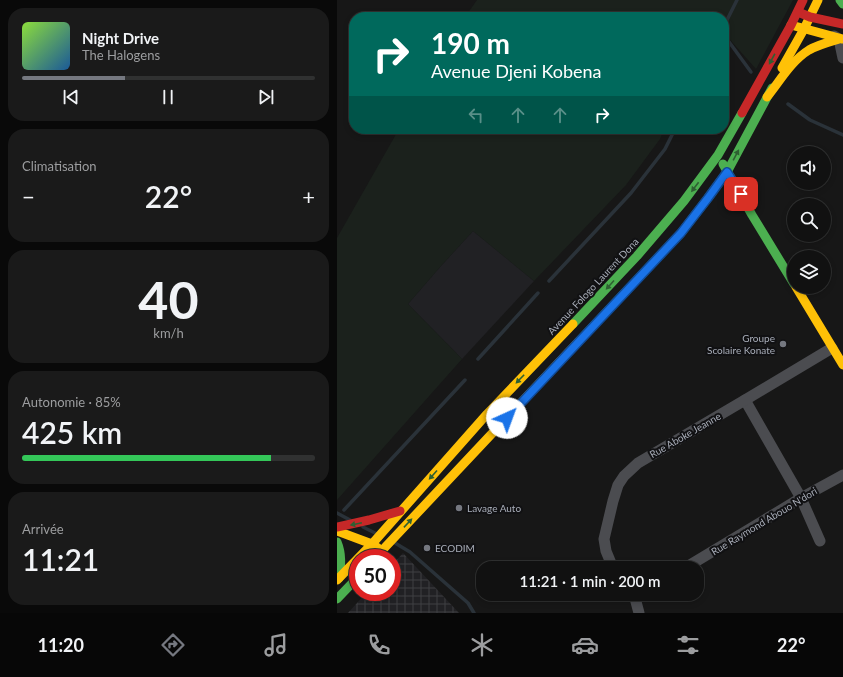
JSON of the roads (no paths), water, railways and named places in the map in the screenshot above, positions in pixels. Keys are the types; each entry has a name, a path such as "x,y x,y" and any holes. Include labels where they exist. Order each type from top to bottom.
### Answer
{"main road":[{"name":"Avenue Fologo Laurent Dona","path":"338,579 372,544 487,414 599,298 684,201 718,155 791,25 803,0"},
{"path":"385,549 681,233 727,172 818,0"},
{"path":"840,0 843,4"},
{"path":"797,12 810,17 843,24"},
{"path":"791,25 841,39"},
{"path":"767,97 787,71 801,56 817,46 841,39"},
{"path":"718,155 787,272"},
{"path":"800,294 843,365"},
{"path":"337,527 356,524 401,511"},
{"path":"337,531 372,544 375,549"},
{"path":"337,542 342,559 338,579"},
{"path":"337,599 349,586"}],"street":[{"path":"810,17 841,39 843,58"},
{"name":"Rue Aboke Jeanne","path":"610,561 606,551 605,539 613,501 618,485 624,476 638,463 832,348"},
{"path":"745,400 801,498 820,541"},
{"name":"Rue Raymond Abouo N'dori","path":"697,561 801,498 843,475"},
{"path":"637,601 639,613"}],"waterway":[{"path":"729,16 737,0"},
{"path":"729,42 751,72"},
{"path":"788,104 810,120 843,135"},
{"path":"549,281 631,193 665,149 672,134"},
{"path":"478,359 538,293"},
{"path":"344,510 465,380"},
{"path":"337,513 350,520"},
{"path":"363,527 377,534"},
{"path":"395,543 410,552 468,603 474,613"}],"place":[{"name":"Groupe Scolaire Konate","path":"783,344"},
{"name":"Lavage Auto","path":"459,508"},
{"name":"ECODIM","path":"427,548"}]}
